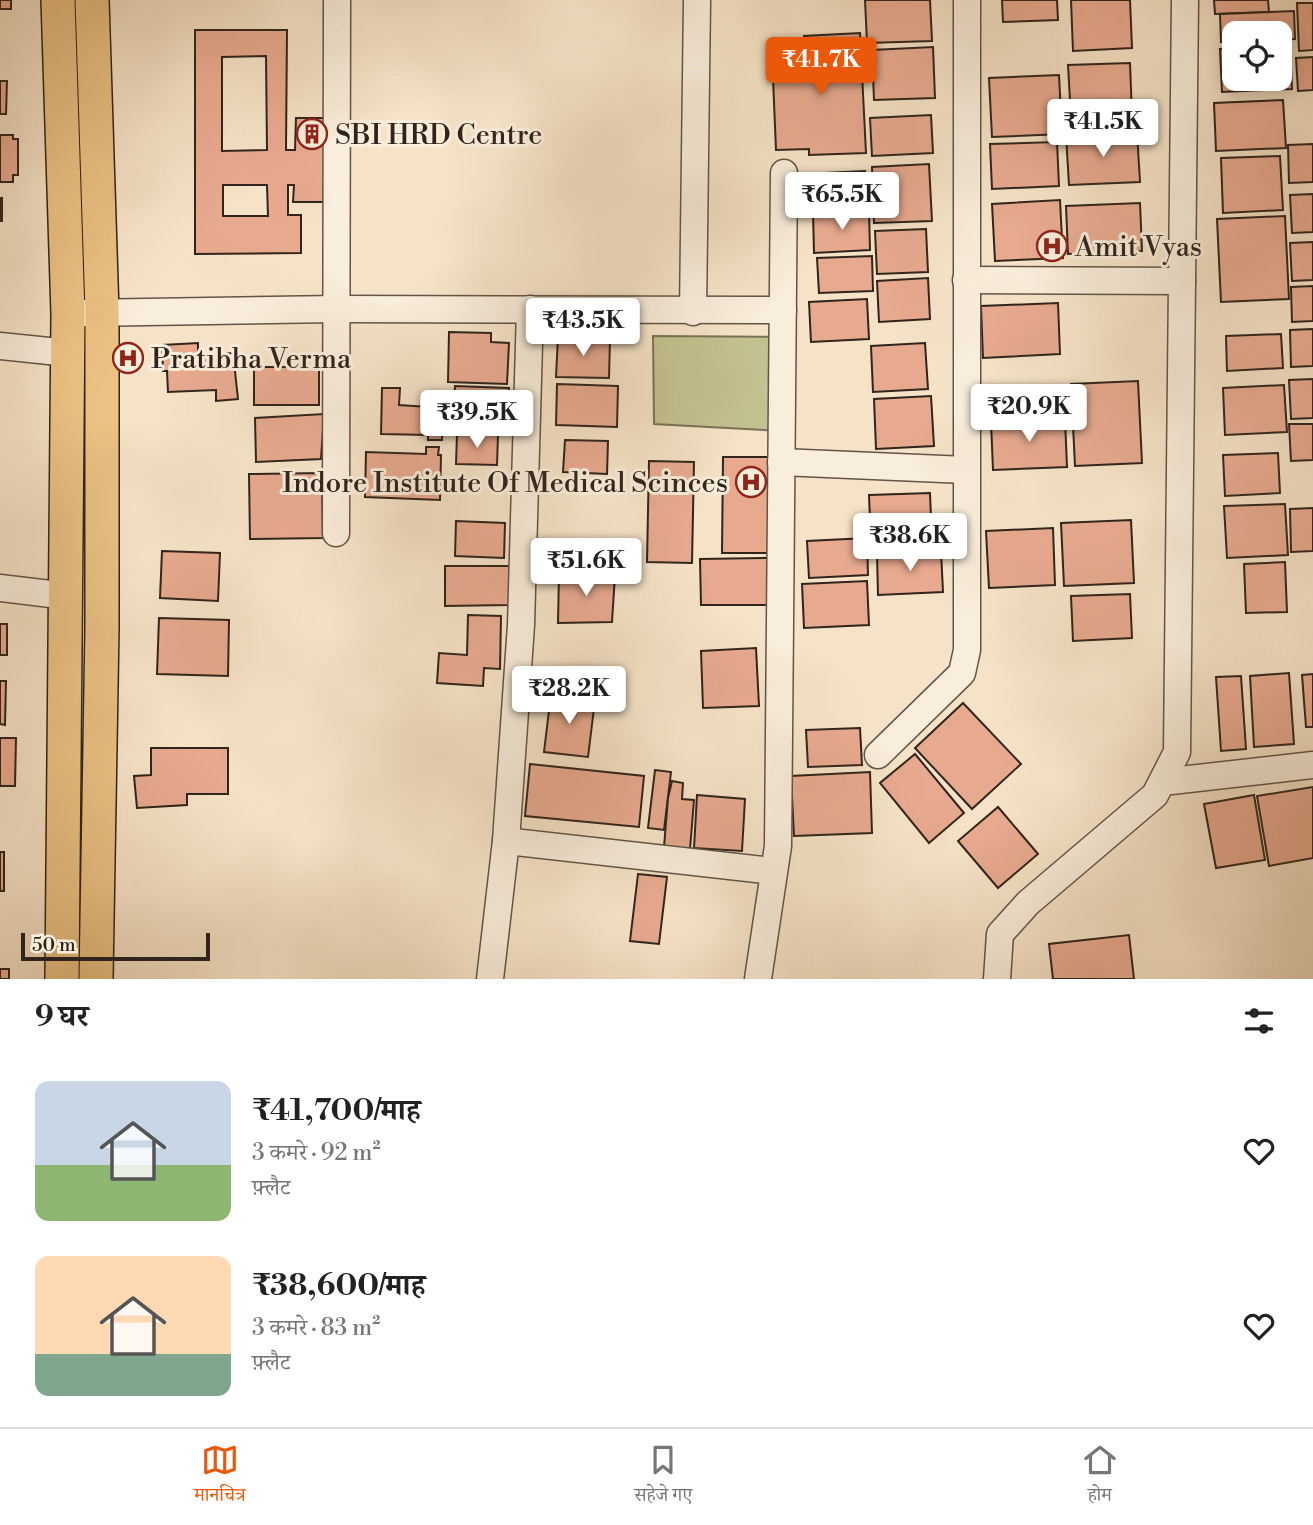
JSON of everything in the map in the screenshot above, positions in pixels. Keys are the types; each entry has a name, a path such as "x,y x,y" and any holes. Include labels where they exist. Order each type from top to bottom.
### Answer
{"main road":[{"path":"58,0 68,314 62,979"},
{"path":"92,0 102,313 102,628 96,979"}],"street":[{"path":"336,533 337,0"},
{"path":"693,312 697,0"},
{"path":"878,755 962,673 967,650 967,0"},
{"path":"997,979 1000,934 1028,903 1155,795 1177,752 1185,0"},
{"path":"758,979 778,846 783,173"},
{"path":"966,280 1182,281"},
{"path":"68,314 336,309 693,312 783,310"},
{"path":"490,979 506,841 521,625 530,309"},
{"path":"0,345 68,353"},
{"path":"781,462 966,470"},
{"path":"0,588 66,596"},
{"path":"1162,782 1313,765"},
{"path":"506,841 773,871"}],"shaded area":[{"path":"653,336 783,337 781,431 654,424"}],"building":[{"path":"0,0 11,0 11,9 0,9"},
{"path":"865,0 930,0 932,41 867,43"},
{"path":"1002,0 1057,0 1058,20 1003,22"},
{"path":"1071,0 1130,0 1132,48 1073,51"},
{"path":"1214,0 1268,0 1269,12 1215,14"},
{"path":"1297,3 1313,3 1313,50 1299,51"},
{"path":"1294,11 1295,39 1292,39 1292,21 1222,21 1221,42 1220,14"},
{"name":"SBI HRD Centre","path":"195,30 287,30 286,150 295,150 296,118 329,118 327,202 293,202 294,185 288,185 288,215 301,215 301,253 195,254","holes":["266,56 267,150 222,151 222,57","223,185 267,185 268,216 223,216"]},
{"path":"860,33 866,153 809,155 809,149 776,150 772,55 805,54 804,36"},
{"path":"933,47 935,98 874,100 872,50"},
{"path":"1220,49 1222,91 1245,91 1222,92"},
{"path":"1313,57 1313,90 1298,91 1296,58"},
{"path":"1130,63 1132,115 1071,118 1068,65"},
{"path":"1059,75 1062,134 992,137 989,78"},
{"path":"0,81 7,81 6,114 0,114"},
{"path":"1283,100 1286,148 1216,151 1214,103"},
{"path":"931,115 933,153 872,156 870,118"},
{"path":"1137,132 1140,182 1069,185 1066,135"},
{"path":"0,135 13,135 13,139 18,139 18,175 13,175 13,182 0,182"},
{"path":"1057,142 1059,186 992,189 990,144"},
{"path":"1313,144 1313,182 1289,183 1288,145"},
{"path":"1280,156 1283,210 1223,213 1221,158"},
{"path":"929,164 932,221 874,223 872,167"},
{"path":"865,171 867,205 805,208 803,174"},
{"path":"1313,194 1313,232 1292,233 1290,195"},
{"path":"2,198 2,221 0,221"},
{"path":"1060,200 1063,258 995,261 992,204"},
{"path":"1140,203 1142,251 1068,254 1066,206"},
{"path":"869,210 870,250 814,253 813,213"},
{"path":"1285,216 1289,299 1221,302 1217,219"},
{"path":"926,229 928,272 877,274 875,231"},
{"path":"1313,242 1313,280 1292,281 1290,243"},
{"path":"872,256 873,291 819,293 817,258"},
{"path":"928,278 930,319 879,322 877,281"},
{"path":"1313,286 1313,321 1292,322 1291,287"},
{"path":"867,299 869,339 811,342 809,302"},
{"path":"1058,303 1060,354 983,358 981,306"},
{"path":"1313,329 1313,366 1291,367 1290,330"},
{"path":"449,332 491,333 491,342 509,343 507,384 448,382"},
{"path":"1281,334 1283,368 1227,371 1226,336"},
{"path":"558,337 610,339 609,378 556,377"},
{"path":"198,343 198,355 233,353 238,399 216,401 216,390 168,392 167,371 163,371 162,345"},
{"path":"925,343 928,389 873,392 871,346"},
{"path":"254,367 319,367 319,405 254,405"},
{"path":"1313,379 1313,418 1291,419 1289,380"},
{"path":"1138,381 1142,463 1075,466 1071,384"},
{"path":"557,384 618,386 617,427 556,425"},
{"path":"1284,385 1287,432 1225,435 1223,388"},
{"path":"455,386 509,388 507,431 453,429"},
{"path":"382,388 400,388 399,405 429,407 430,394 443,395 442,440 428,440 428,435 381,434"},
{"path":"931,396 934,446 876,449 874,399"},
{"path":"324,414 321,459 256,462 255,418"},
{"path":"1065,419 1067,467 993,470 991,422"},
{"path":"1289,424 1313,424 1313,460 1291,461"},
{"path":"457,434 498,435 497,465 456,464"},
{"path":"565,440 608,441 607,474 563,472"},
{"path":"426,447 439,447 440,500 365,497 366,452 426,454"},
{"path":"1278,453 1280,493 1225,496 1223,455"},
{"path":"723,457 769,457 769,553 722,553"},
{"path":"649,461 694,462 692,563 647,562"},
{"path":"322,473 323,538 250,539 249,474"},
{"path":"930,493 932,543 871,546 869,495"},
{"path":"1285,504 1288,555 1227,558 1224,506"},
{"path":"1313,508 1313,551 1291,552 1290,509"},
{"path":"1131,520 1134,583 1064,586 1061,523"},
{"path":"456,521 505,523 504,558 455,556"},
{"path":"1053,528 1055,585 989,588 986,531"},
{"path":"867,538 868,575 809,578 807,541"},
{"path":"162,551 220,553 218,601 160,598"},
{"path":"941,551 943,592 878,595 877,554"},
{"path":"768,558 768,605 701,605 700,559"},
{"path":"1285,562 1287,612 1246,613 1244,564"},
{"path":"445,566 510,566 510,605 445,606"},
{"path":"559,573 615,575 612,622 558,623"},
{"path":"867,581 869,625 804,628 802,584"},
{"path":"1130,594 1132,638 1073,641 1071,596"},
{"path":"468,615 501,616 500,669 484,668 483,686 437,683 439,653 467,655"},
{"path":"159,618 229,620 228,676 157,674"},
{"path":"0,624 7,624 7,655 0,655"},
{"path":"756,648 759,706 703,708 701,651"},
{"path":"1289,673 1294,744 1254,747 1250,676"},
{"path":"1313,674 1313,727 1306,727 1302,675"},
{"path":"1241,676 1246,749 1221,751 1216,677"},
{"path":"0,681 6,681 5,725 0,724"},
{"path":"551,694 595,700 588,757 544,752"},
{"path":"963,703 1021,764 972,809 915,748"},
{"path":"860,728 862,765 808,767 806,730"},
{"path":"0,738 16,738 15,786 0,786"},
{"path":"151,748 228,748 228,794 187,794 187,805 137,808 134,776 151,775"},
{"path":"915,754 964,813 929,843 880,783"},
{"path":"530,764 644,776 639,827 525,816"},
{"path":"655,770 671,772 664,830 648,828"},
{"path":"870,772 872,833 794,836 791,776"},
{"path":"672,781 683,783 682,799 694,800 690,849 664,847"},
{"path":"1313,787 1313,858 1269,866 1257,796"},
{"path":"697,795 745,799 742,851 694,848"},
{"path":"1254,795 1265,860 1216,868 1204,804"},
{"path":"998,807 1038,854 998,888 958,841"},
{"path":"0,852 4,852 4,891 0,891"},
{"path":"638,874 667,877 659,944 630,941"},
{"path":"1129,935 1134,979 1053,979 1049,944"},
{"path":"0,969 9,969 9,979 0,979"}],"place":[{"name":"SBI HRD Centre","path":"312,134"},
{"name":"Amit Vyas","path":"1052,246"},
{"name":"Pratibha Verma","path":"128,358"},
{"name":"Indore Institute Of Medical Scinces","path":"751,482"}]}
